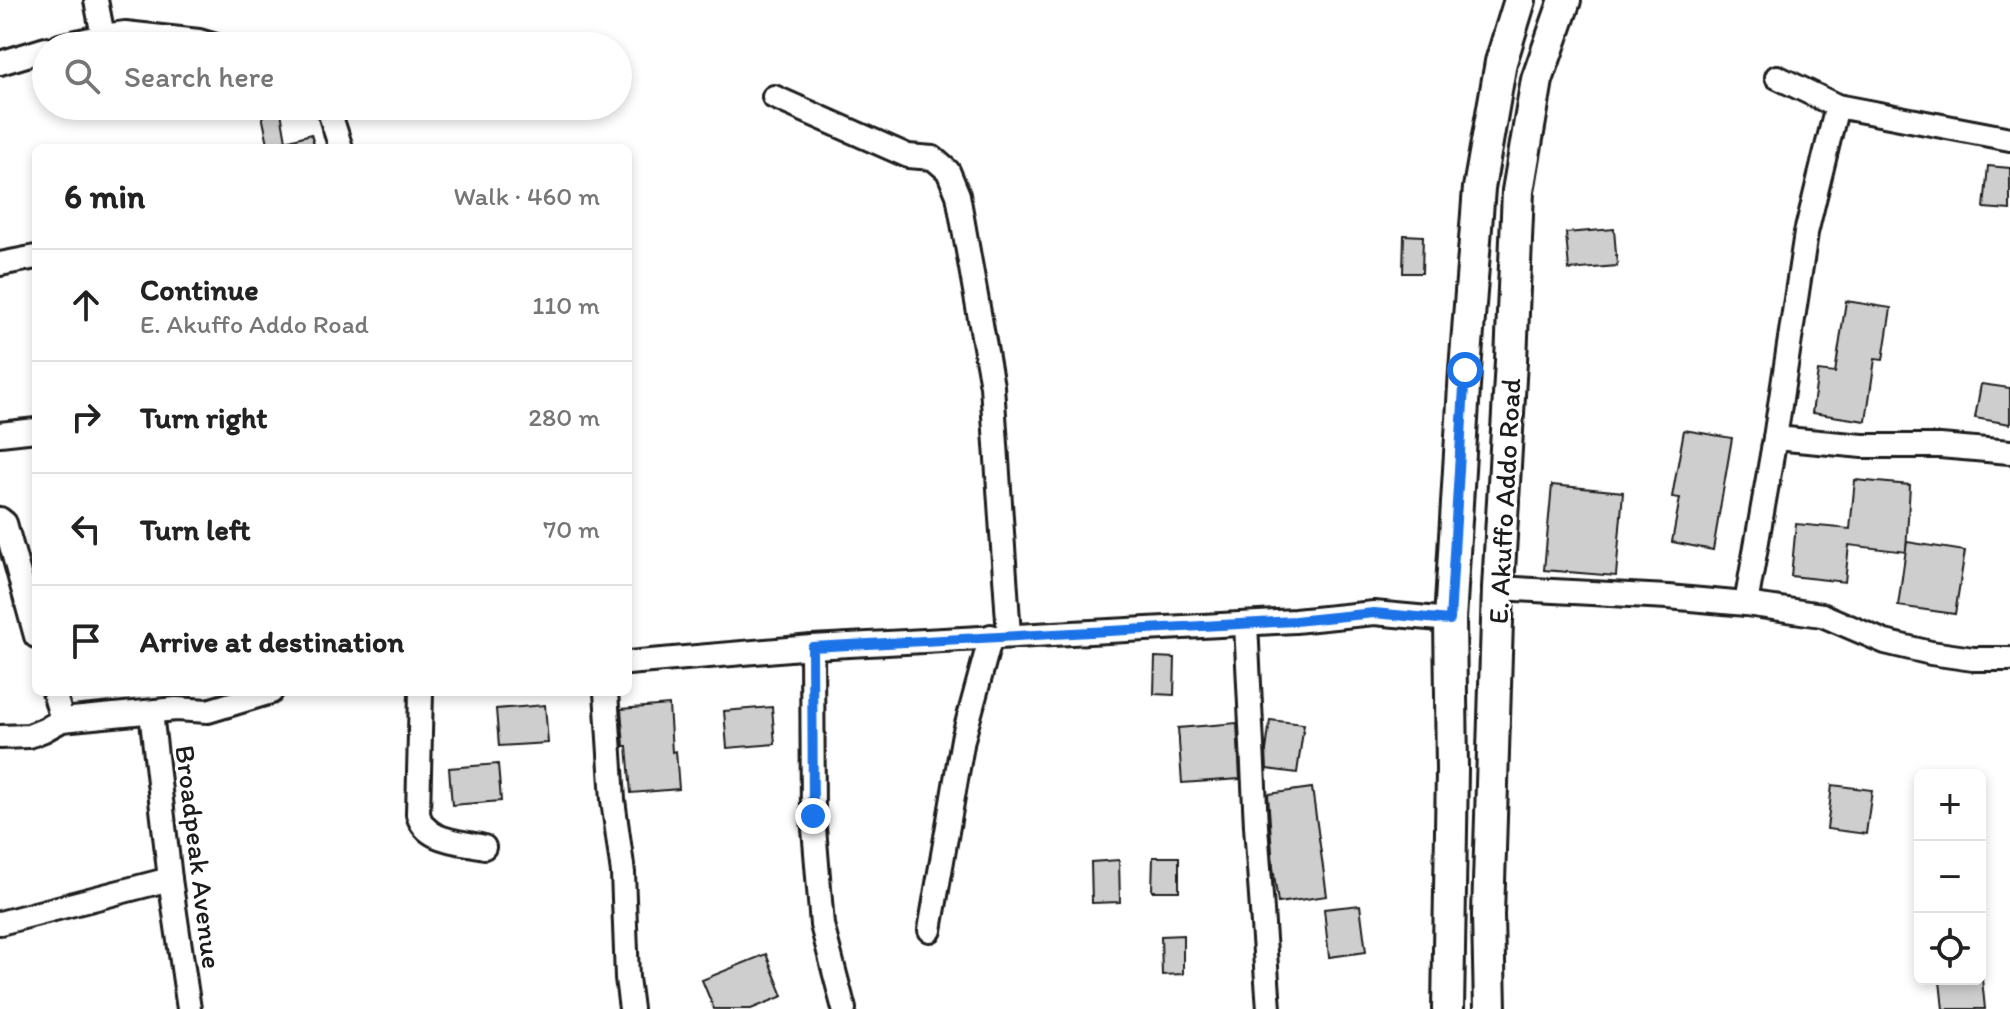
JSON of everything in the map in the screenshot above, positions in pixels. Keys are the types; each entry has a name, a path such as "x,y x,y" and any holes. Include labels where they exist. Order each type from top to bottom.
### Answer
{"main road":[{"name":"E. Akuffo Addo Road","path":"1448,1009 1452,770 1450,620 1465,370 1479,188 1501,62 1520,0"},
{"name":"E. Akuffo Addo Road","path":"1490,1009 1488,915 1498,588 1518,191 1537,80 1565,0"}],"street":[{"path":"96,0 102,32"},
{"path":"0,63 32,53"},
{"path":"1777,77 1837,106 2010,139"},
{"path":"774,97 908,156 933,158 948,171 958,195 992,386 1000,636 963,739 930,930"},
{"path":"1746,604 1806,233 1837,106"},
{"path":"331,120 340,144"},
{"path":"0,264 32,258"},
{"path":"0,434 32,430"},
{"path":"1775,438 1863,446 1940,446 2010,452"},
{"path":"0,519 5,523 32,621"},
{"path":"1498,588 1746,604 1822,615 1885,642 1931,653 1973,659 2010,659"},
{"path":"632,663 812,647 1246,624 1374,613 1450,620"},
{"path":"1246,624 1269,1009"},
{"path":"812,647 814,832 822,925 844,1009"},
{"path":"55,696 62,720"},
{"path":"0,737 29,736 62,720 176,709 208,711 258,696"},
{"path":"421,696 418,814 421,824 433,836 484,847"},
{"path":"606,696 613,800 623,873 631,1009"},
{"name":"Broadpeak Avenue","path":"151,712 189,1009"},
{"path":"0,923 170,879"}],"building":[{"path":"263,120 282,120 286,141 311,134 314,144 268,144"},
{"path":"1988,166 2010,168 2010,210 1984,208"},
{"path":"1614,229 1617,266 1569,270 1566,233"},
{"path":"1404,235 1423,236 1422,273 1403,273"},
{"path":"1846,301 1891,308 1883,360 1875,359 1866,421 1812,413 1818,371 1835,373"},
{"path":"1981,384 2010,388 2010,424 1975,418"},
{"path":"1684,430 1732,438 1713,550 1672,542 1680,498 1672,497"},
{"path":"1855,480 1910,485 1906,552 1849,545 1845,582 1791,576 1796,524 1850,529"},
{"path":"1552,485 1623,492 1616,576 1544,570"},
{"path":"1907,542 1965,551 1955,614 1898,606"},
{"path":"1155,657 1175,658 1174,695 1154,694"},
{"path":"545,705 548,743 499,746 496,709"},
{"path":"669,705 672,752 676,751 679,789 631,793 621,709"},
{"path":"772,707 775,744 727,748 724,711"},
{"path":"1270,720 1304,724 1297,773 1267,769"},
{"path":"1237,723 1240,779 1182,783 1178,728"},
{"path":"498,764 501,801 452,805 449,768"},
{"path":"1832,785 1872,790 1866,834 1827,829"},
{"path":"1312,788 1327,896 1278,903 1268,794"},
{"path":"1153,857 1179,857 1179,891 1152,891"},
{"path":"1119,860 1120,902 1092,903 1091,862"},
{"path":"1360,905 1366,952 1329,957 1324,909"},
{"path":"1183,935 1183,974 1162,975 1161,936"},
{"path":"766,954 783,996 751,1009 714,1009 702,980"},
{"path":"1940,985 1983,985 1985,1009 1943,1009"}],"route":[{"path":"813,816 812,647 1295,621 1374,613 1450,620 1465,370"}]}
